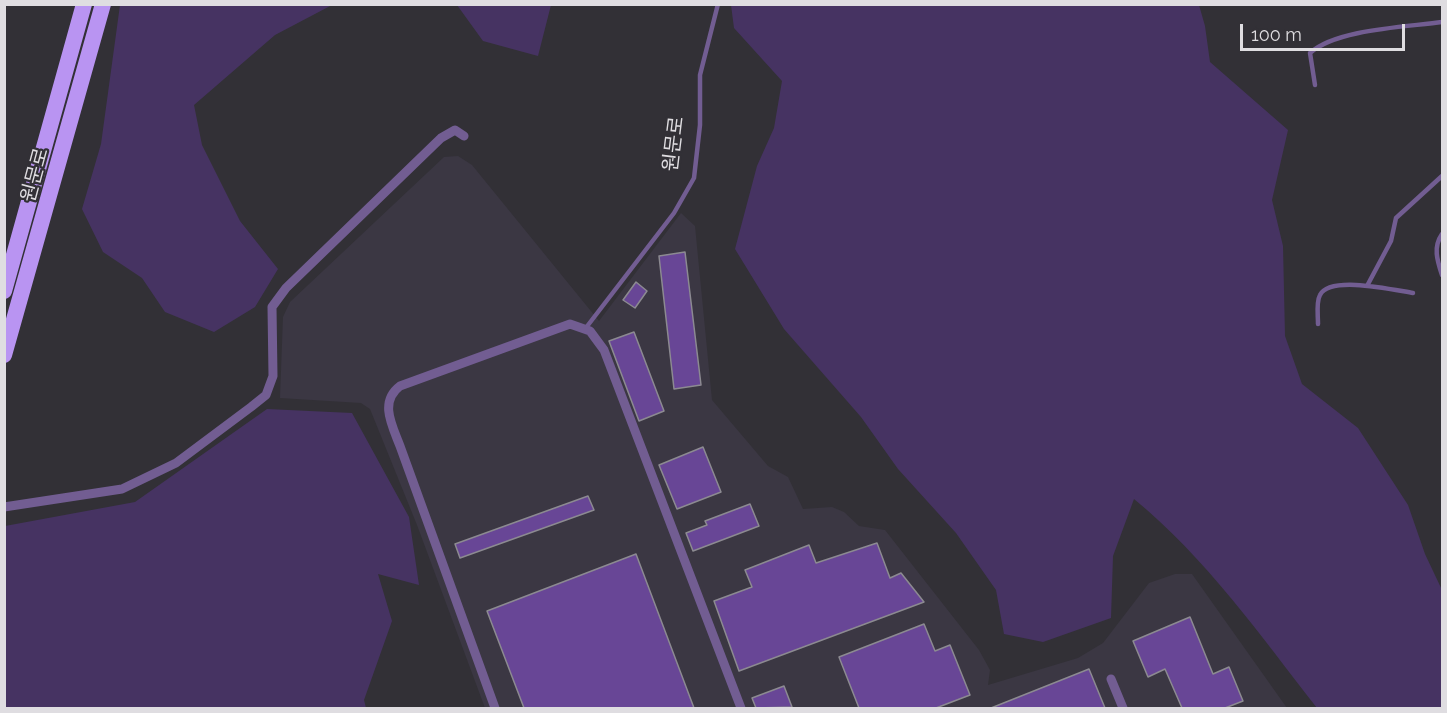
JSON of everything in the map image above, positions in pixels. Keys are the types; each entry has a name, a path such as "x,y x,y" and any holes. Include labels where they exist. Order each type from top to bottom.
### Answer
{"highway":[{"name":"원문로","path":"4,291 84,4"},
{"name":"원문로","path":"4,355 103,4"}],"street":[{"path":"4,507 122,489 176,463 266,395 273,376 272,308 286,288 441,138 455,130 465,136"},
{"path":"495,708 387,410 388,401 392,392 412,381 570,324 585,329 604,350 741,708"},
{"path":"1111,679 1123,708"}],"lane":[{"name":"원문로","path":"585,329 674,213 693,178 700,125 700,75 718,4"},
{"path":"1316,85 1310,53 1320,44 1361,34 1443,22"},
{"path":"1367,286 1391,242 1396,218 1443,176"},
{"path":"1443,234 1436,244 1438,263 1443,275"},
{"path":"4,276 13,260"},
{"path":"1318,324 1320,295 1326,288 1339,285 1367,286 1413,292"}],"shaded area":[{"path":"120,5 332,5 275,35 194,105 202,145 240,221 278,269 255,307 214,332 165,312 142,278 103,252 82,209 101,144"},
{"path":"457,5 551,5 538,56 483,41"},
{"path":"731,5 1199,5 1205,26 1210,62 1288,130 1272,200 1283,246 1285,336 1302,384 1358,428 1408,505 1425,554 1442,590 1442,708 1317,708 1209,572 1185,546 1134,499 1113,556 1111,618 1043,642 1004,634 996,590 956,533 898,469 861,417 784,329 735,249 757,166 774,128 782,81 734,28"},
{"path":"458,156 472,165 599,321 681,213 695,226 712,400 768,466 788,477 803,509 832,507 844,512 859,526 885,530 979,650 990,670 988,685 1078,658 1103,643 1149,583 1175,574 1192,574 1287,708 485,708 417,525 370,409 361,403 280,398 283,317 290,302 444,157"},
{"path":"267,409 352,413 409,517 419,585 378,574 392,621 364,700 366,708 5,708 5,526 135,502"}],"building":[{"path":"685,252 701,385 674,389 659,256"},
{"path":"636,282 647,291 635,308 623,300"},
{"path":"634,332 664,411 639,421 609,341"},
{"path":"703,447 721,492 677,509 659,465"},
{"path":"588,496 594,510 460,558 455,544"},
{"path":"750,504 759,526 693,551 686,533 707,525 705,521"},
{"path":"877,543 890,578 901,573 924,602 739,671 714,601 752,587 745,570 809,545 816,563"},
{"path":"636,554 694,708 524,708 487,611"},
{"path":"1190,617 1213,674 1229,667 1243,701 1225,708 1182,708 1165,669 1148,677 1133,641"},
{"path":"924,624 935,651 950,645 970,695 936,708 859,708 839,657"},
{"path":"1089,669 1105,708 991,708"},
{"path":"784,686 792,707 756,708 752,698"}]}
